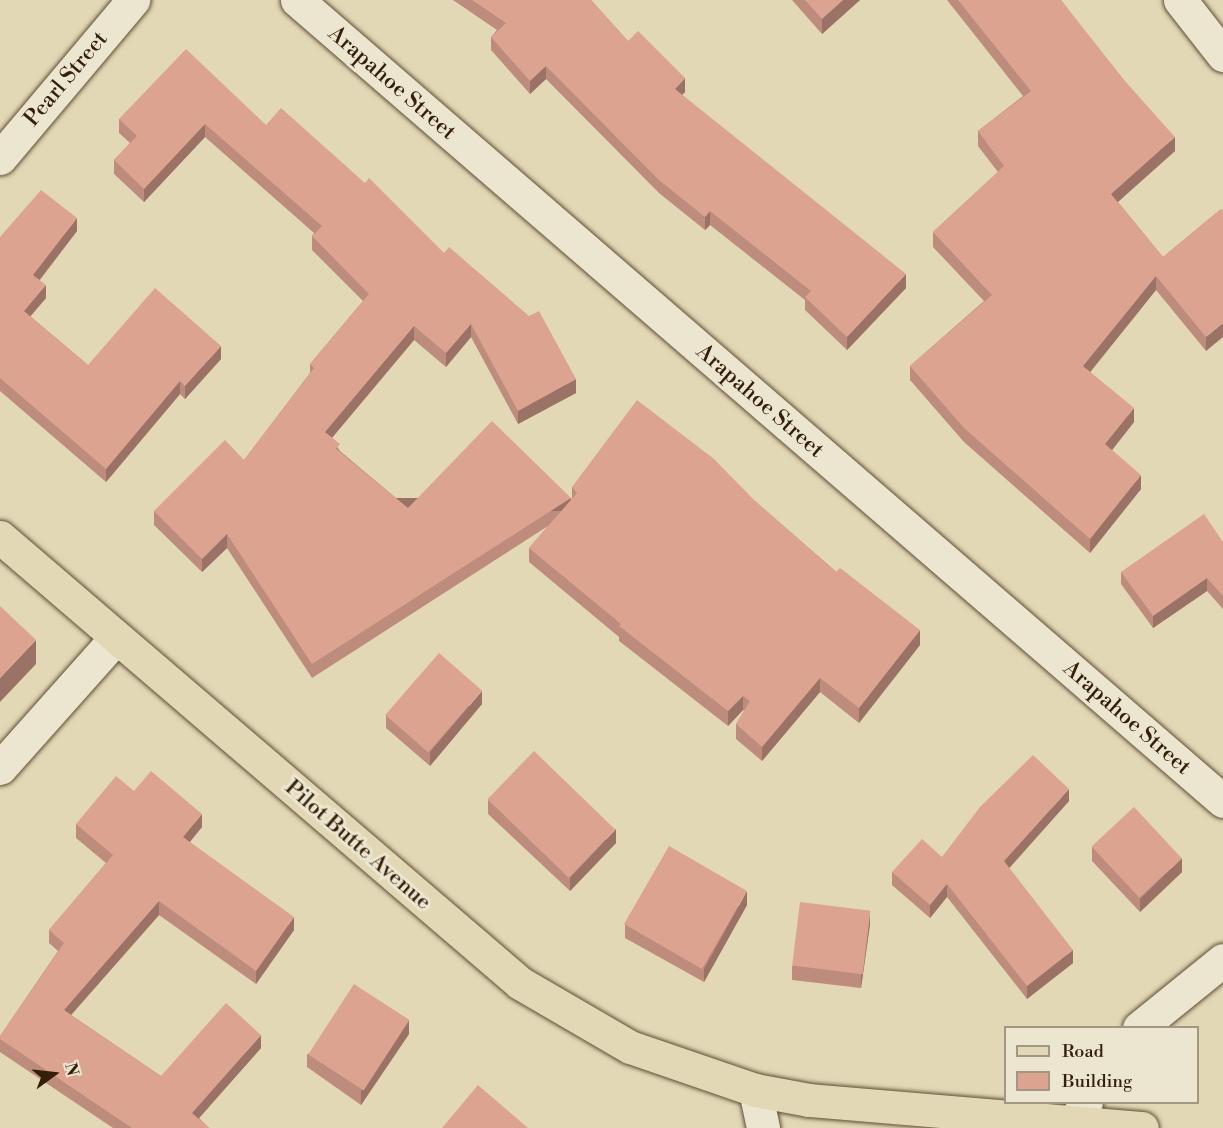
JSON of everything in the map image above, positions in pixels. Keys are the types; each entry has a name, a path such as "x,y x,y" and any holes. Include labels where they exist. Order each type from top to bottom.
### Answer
{"main road":[{"name":"Pilot Butte Avenue","path":"0,537 520,983 630,1047 755,1090 809,1100 1080,1112 1142,1128"}],"street":[{"name":"Pearl Street","path":"0,158 133,0"},
{"name":"Arapahoe Street","path":"297,0 1223,801"},
{"path":"1180,0 1223,55"},
{"path":"0,768 116,638"},
{"path":"1141,1026 1223,960"},
{"path":"755,1090 763,1128"}],"building":[{"path":"472,0 591,0 628,41 638,31 685,78 675,89 906,274 847,337 805,297 811,291 710,211 705,217 659,180 546,66 530,81 491,37 506,23"},
{"path":"805,0 843,0 822,19"},
{"path":"958,0 1061,0 1125,81 1175,137 1111,194 1163,257 1221,209 1223,211 1223,323 1206,337 1156,276 1083,366 1134,408 1105,444 1141,475 1090,539 964,428 910,366 992,295 933,232 1004,166 978,131 1031,91"},
{"path":"186,49 266,125 281,108 365,183 369,178 444,253 449,247 529,316 539,311 576,379 518,411 471,324 446,353 414,326 325,432 340,444 336,449 408,508 492,421 571,498 312,664 227,534 202,559 154,511 225,440 244,460 314,368 310,364 369,294 312,236 322,226 205,124 144,189 114,160 137,136 119,119"},
{"path":"41,190 77,218 33,275 46,285 24,311 88,365 155,288 221,346 185,386 180,381 106,469 0,378 0,237"},
{"path":"637,400 714,459 755,501 836,572 840,568 920,630 859,708 820,678 762,747 736,724 750,701 743,696 728,711 619,626 621,624 529,548 577,493 572,487"},
{"path":"1204,514 1223,542 1223,596 1207,578 1153,616 1121,572"},
{"path":"0,606 36,640 0,678"},
{"path":"439,653 482,690 428,752 385,715"},
{"path":"534,751 615,829 569,878 487,799"},
{"path":"1033,755 1069,789 1004,861 1073,950 1027,986 947,884 930,905 892,872 922,839 942,857 980,807"},
{"path":"151,771 202,814 183,837 294,917 256,971 159,901 64,1010 161,1076 226,1003 261,1035 192,1113 209,1128 132,1128 0,1039 64,943 49,930 113,855 76,824 116,776 134,791"},
{"path":"1134,807 1182,858 1139,898 1092,847"},
{"path":"669,846 747,891 702,969 624,924"},
{"path":"800,902 870,911 863,974 792,966"},
{"path":"354,984 409,1020 364,1090 308,1054"},
{"path":"478,1085 528,1128 442,1128"}]}
